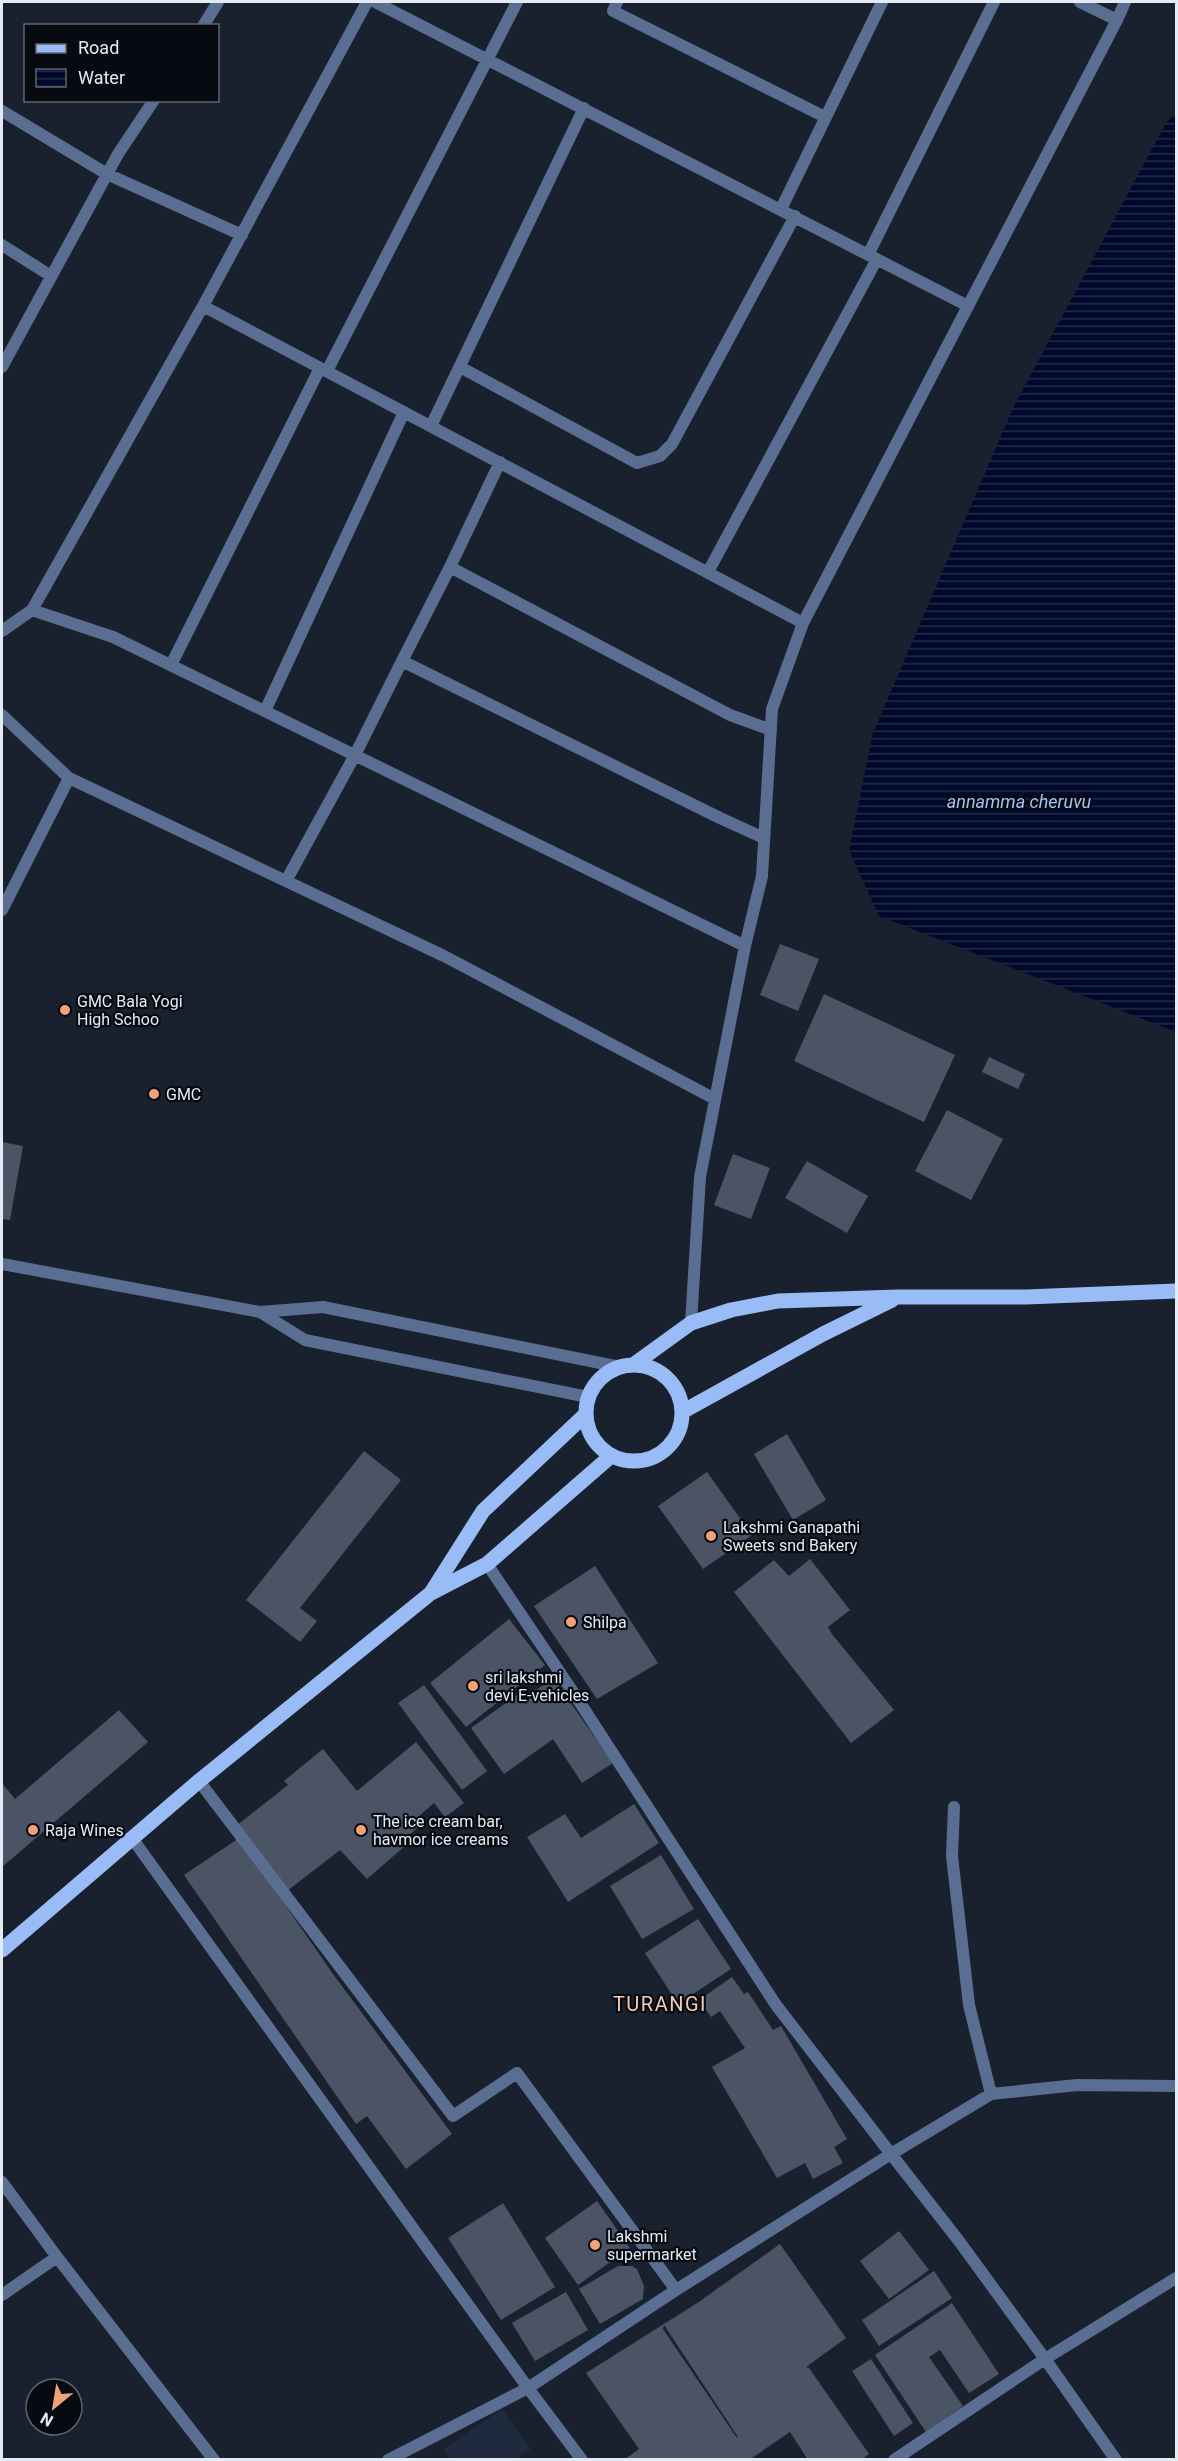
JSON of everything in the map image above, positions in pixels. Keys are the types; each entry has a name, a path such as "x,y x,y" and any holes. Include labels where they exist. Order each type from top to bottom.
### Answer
{"main road":[{"path":"626,1366 657,1371 676,1388 682,1412 677,1436 660,1455 635,1461 610,1456 593,1438 586,1414 588,1397 595,1384 606,1374 626,1366 692,1323 731,1310 778,1302 897,1297 1026,1297 1176,1291"},
{"path":"682,1412 823,1334 897,1297"},
{"path":"431,1593 483,1511 586,1414"},
{"path":"2,1950 199,1781 431,1593 487,1564 610,1456"}],"street":[{"path":"204,24 218,2"},
{"path":"2,631 32,610 203,306 367,2"},
{"path":"375,2 968,306"},
{"path":"171,665 517,2"},
{"path":"617,2 613,11 825,117"},
{"path":"781,209 882,2"},
{"path":"708,572 873,257 994,2"},
{"path":"1080,2 1117,20"},
{"path":"692,1323 700,1177 745,946 762,876 772,709 803,623 1125,2"},
{"path":"2,367 107,174 153,102"},
{"path":"431,426 584,108"},
{"path":"2,111 107,174 242,235"},
{"path":"460,367 637,463 660,456 672,444 795,216"},
{"path":"2,245 51,276"},
{"path":"203,306 803,623"},
{"path":"265,711 404,412"},
{"path":"286,881 356,755 500,462"},
{"path":"450,567 730,715 771,730"},
{"path":"32,610 113,637 745,946"},
{"path":"402,661 764,838"},
{"path":"2,715 69,778 444,956 715,1099"},
{"path":"2,910 69,778"},
{"path":"2,1264 260,1312 323,1307 626,1366"},
{"path":"260,1312 305,1340 588,1397"},
{"path":"487,1564 776,2005 959,2241 1116,2460"},
{"path":"199,1781 453,2116 517,2073 676,2290"},
{"path":"954,1807 952,1856 969,2005 991,2094"},
{"path":"132,1838 353,2148 582,2460"},
{"path":"388,2460 528,2388 676,2290 891,2154 991,2094 1077,2085 1176,2086"},
{"path":"2,2182 214,2460"},
{"path":"2,2295 57,2257"},
{"path":"894,2460 1045,2359 1176,2278"}],"shaded area":[{"path":"502,2409 531,2449 515,2459 450,2459 443,2449"}],"water":[{"name":"annamma cheruvu","path":"1176,113 1176,1032 879,916 849,850 873,733 1014,406 1166,123"}],"building":[{"path":"780,944 819,959 798,1011 760,995"},
{"path":"824,994 955,1055 924,1122 794,1061"},
{"path":"989,1057 1025,1074 1018,1089 982,1072"},
{"path":"947,1110 1003,1139 971,1200 915,1171"},
{"path":"2,1142 23,1146 10,1220 2,1219"},
{"path":"733,1154 770,1168 751,1219 714,1205"},
{"path":"807,1161 868,1196 847,1233 785,1198"},
{"path":"787,1434 826,1500 793,1520 754,1454"},
{"path":"364,1451 401,1480 300,1608 317,1621 300,1642 246,1600"},
{"path":"707,1472 752,1535 703,1569 658,1506"},
{"path":"810,1559 850,1610 828,1627 894,1710 851,1743 734,1592 774,1560 789,1576"},
{"path":"595,1566 658,1663 597,1699 534,1606"},
{"name":"sri lakshmi devi E-vehicles","path":"509,1619 545,1665 466,1727 430,1683"},
{"path":"553,1678 613,1763 582,1783 553,1739 504,1774 471,1728 521,1692 525,1698"},
{"path":"424,1685 487,1771 462,1790 398,1703"},
{"path":"119,1710 148,1742 2,1867 2,1783 15,1799"},
{"path":"416,1742 464,1803 445,1817 434,1803 418,1817 424,1823 400,1842 405,1846 367,1879 340,1850 287,1891 236,1826 288,1785 284,1781 323,1749 357,1791"},
{"path":"634,1804 659,1843 568,1902 527,1837 565,1814 581,1838"},
{"path":"239,1838 333,1974 452,2134 406,2169 367,2116 356,2124 184,1875"},
{"path":"661,1855 694,1909 642,1939 610,1886"},
{"path":"698,1919 731,1969 678,2004 645,1953"},
{"path":"732,1977 744,1994 748,1992 773,2030 781,2026 847,2139 834,2147 843,2163 813,2179 805,2163 777,2178 712,2067 745,2048 720,2011 711,2017 699,2000"},
{"path":"597,2201 630,2248 578,2285 545,2238"},
{"path":"503,2203 555,2287 501,2320 448,2238"},
{"path":"899,2231 929,2270 889,2299 860,2261"},
{"path":"780,2244 846,2338 806,2367 809,2368 869,2454 861,2460 808,2460 790,2432 749,2460 624,2460 639,2449 586,2373 702,2300 700,2301","holes":["664,2325 738,2437 663,2329"]},
{"path":"618,2266 632,2266 637,2269 644,2286 643,2299 600,2324 579,2289"},
{"path":"934,2271 952,2298 879,2346 862,2320"},
{"path":"566,2292 588,2330 535,2361 512,2323"},
{"path":"952,2303 999,2374 969,2393 940,2350 929,2357 963,2406 926,2432 875,2355"},
{"path":"871,2359 913,2423 894,2436 852,2371"}],"place":[{"name":"GMC Bala Yogi High Schoo","path":"65,1010"},
{"name":"GMC","path":"154,1094"},
{"name":"Lakshmi Ganapathi Sweets snd Bakery","path":"711,1536"},
{"name":"Shilpa","path":"571,1622"},
{"name":"sri lakshmi devi E-vehicles","path":"473,1686"},
{"name":"Raja Wines","path":"33,1830"},
{"name":"The ice cream bar, havmor ice creams","path":"361,1830"},
{"name":"Lakshmi supermarket","path":"595,2245"}],"district":[{"name":"TURANGI","path":"660,2004"}]}
